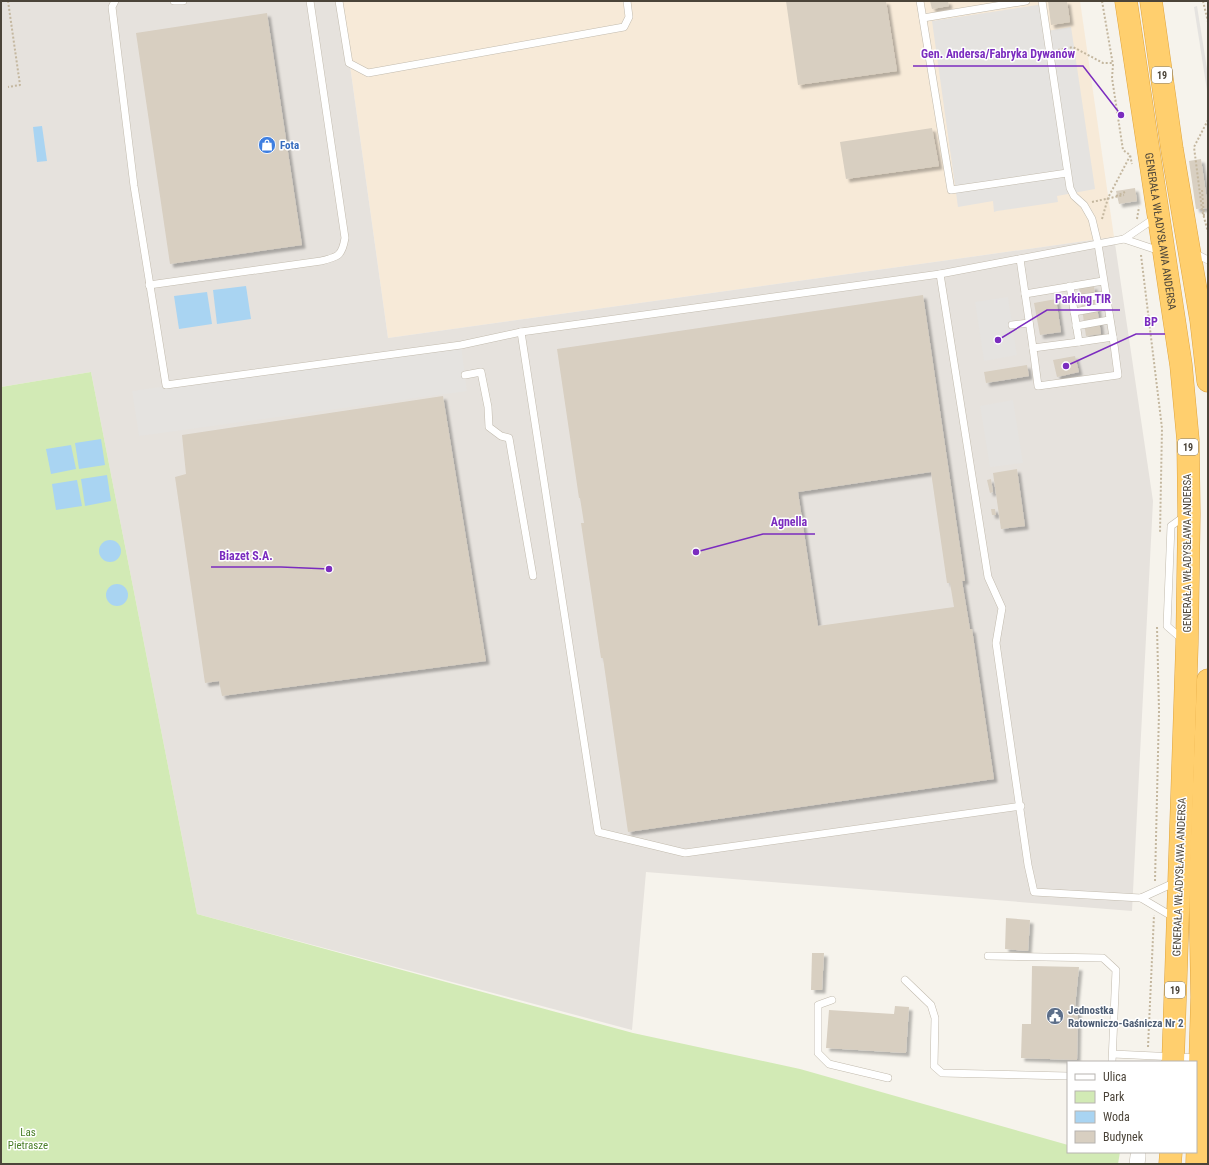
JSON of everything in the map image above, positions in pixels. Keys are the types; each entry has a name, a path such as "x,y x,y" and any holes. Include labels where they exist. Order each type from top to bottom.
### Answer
{"highway":[{"name":"GENERAŁA WŁADYSŁAWA ANDERSA","path":"1126,1 1181,365 1188,440 1189,514 1187,644 1173,1059"},
{"name":"GENERAŁA WŁADYSŁAWA ANDERSA","path":"1151,1 1172,149 1199,255 1201,320 1208,381"},
{"name":"GENERAŁA WŁADYSŁAWA ANDERSA","path":"1197,1164 1202,997 1200,902 1208,680"},
{"path":"1170,1164 1171,1153"}],"lane":[{"path":"115,1 112,7 134,186 166,385 460,345 521,332 940,274 1124,240 1164,252"},
{"path":"174,1 183,1"},
{"path":"149,285 321,261 335,258 343,251 345,238 310,1"},
{"path":"339,1 350,63 368,73 624,27 629,18 627,1"},
{"path":"920,1 951,190 1067,172"},
{"path":"923,18 1026,1"},
{"path":"1020,259 1038,386 1118,375 1098,244 1092,219 1084,204 1074,196 1070,188 1042,1"},
{"path":"1124,240 1158,216"},
{"path":"940,274 988,577 1002,608 996,643 1021,806 1028,865 1034,892 1141,898 1178,919"},
{"path":"1025,294 1103,281"},
{"path":"1070,286 1079,342"},
{"path":"1072,299 1105,295"},
{"path":"1074,312 1107,306"},
{"path":"1076,326 1109,320"},
{"path":"1012,325 1029,323"},
{"path":"521,332 598,832 685,853 1021,806"},
{"path":"1033,348 1113,337"},
{"path":"465,375 481,372 488,407 489,426 501,436 509,438 533,576"},
{"path":"1141,898 1179,881"},
{"path":"988,956 1103,958 1116,970 1112,1061"},
{"path":"905,980 931,1005 935,1018 934,1066 942,1072 1067,1076"},
{"path":"832,1000 818,1005 818,1053 829,1064 888,1078"},
{"path":"1113,1054 1173,1059 1200,1058"}],"path":[{"path":"8,1 20,85 8,87"},
{"path":"1102,1 1113,64 1112,78 1123,150 1130,155 1108,198"},
{"path":"1203,1 1208,22"},
{"path":"1049,52 1073,47 1103,63 1113,64"},
{"path":"1208,120 1194,147 1204,217 1208,232"},
{"path":"1202,190 1205,213 1204,217"},
{"path":"1115,197 1120,192 1126,192"},
{"path":"1084,204 1124,195"},
{"path":"1141,252 1162,428 1160,534"},
{"path":"1155,883 1159,711 1157,620"},
{"path":"1148,1056 1154,913"}],"shaded area":[{"path":"1,1 341,1 388,338 1114,237 1153,501 1132,911 646,872 632,1030 197,914 91,372 1,387"},
{"path":"341,1 1080,1 1114,237 388,338"},
{"path":"1044,4 1047,31 1071,27 1095,189 1057,196 1058,202 994,212 993,201 958,207 932,21"},
{"path":"1197,6 1208,75 1208,97 1194,7"},
{"path":"1008,297 1017,355 984,361 975,302"},
{"path":"461,345 467,391 139,436 132,391"},
{"path":"1013,400 1023,463 990,467 980,406"}],"green space":[{"name":"Las Pietrasze","path":"91,372 197,914 633,1033 800,1069 1067,1145 1067,1153 1120,1153 1118,1164 1,1164 1,387"}],"water":[{"path":"42,126 47,161 37,162 33,127"},
{"path":"246,286 251,319 217,324 213,290"},
{"path":"207,292 212,324 179,329 174,296"},
{"path":"101,439 105,465 79,469 75,443"},
{"path":"71,445 76,469 51,474 46,449"},
{"path":"107,475 111,501 85,506 81,479"},
{"path":"77,480 82,506 56,510 52,484"},
{"path":"110,540 114,541 120,547 120,555 114,561 110,562 106,561 100,555 99,551 100,547 106,541"},
{"path":"117,584 121,585 127,591 127,599 121,605 117,606 113,605 107,599 106,595 107,591 113,585"}],"building":[{"path":"786,1 886,1 897,71 798,85"},
{"path":"930,1 948,1 949,6 932,9"},
{"path":"1048,1 1067,1 1070,22 1051,25"},
{"path":"267,13 302,245 170,264 136,33"},
{"path":"932,128 939,166 846,179 840,142"},
{"path":"1201,159 1208,208 1196,209 1189,161"},
{"path":"1135,188 1137,201 1119,204 1116,191"},
{"path":"1094,286 1101,334 1086,336 1079,288"},
{"path":"923,295 965,581 962,581 970,629 972,629 994,779 628,832 603,658 601,658 581,523 584,523 557,349","holes":["931,472 947,583 950,583 954,607 818,626 798,492"]},
{"path":"1056,299 1061,332 1040,335 1034,303"},
{"path":"1075,356 1079,372 1057,377 1053,360"},
{"path":"1027,365 1029,376 986,383 984,372"},
{"path":"443,396 486,661 222,696 219,681 205,683 175,477 186,474 182,435"},
{"path":"1017,469 1025,526 1001,529 993,473"},
{"path":"991,479 993,492 990,493 987,480"},
{"path":"991,509 995,509 996,515 992,515"},
{"path":"1006,918 1030,920 1028,951 1005,949"},
{"path":"812,953 824,953 822,990 811,990"},
{"name":"Jednostka Ratowniczo-Gaśnicza Nr 2","path":"1032,966 1079,967 1075,1007 1078,1007 1077,1060 1021,1058 1022,1024 1031,1024"},
{"path":"895,1006 909,1007 906,1053 826,1048 829,1010 894,1014"}],"place":[{"name":"Gen. Andersa/Fabryka Dywanów","path":"1121,115"},
{"name":"Fota","path":"267,145"},
{"name":"Parking TIR","path":"998,340"},
{"name":"BP","path":"1066,366"},
{"name":"Agnella","path":"696,552"},
{"name":"Biazet S.A.","path":"329,569"},
{"name":"Jednostka Ratowniczo-Gaśnicza Nr 2","path":"1055,1016"}]}
